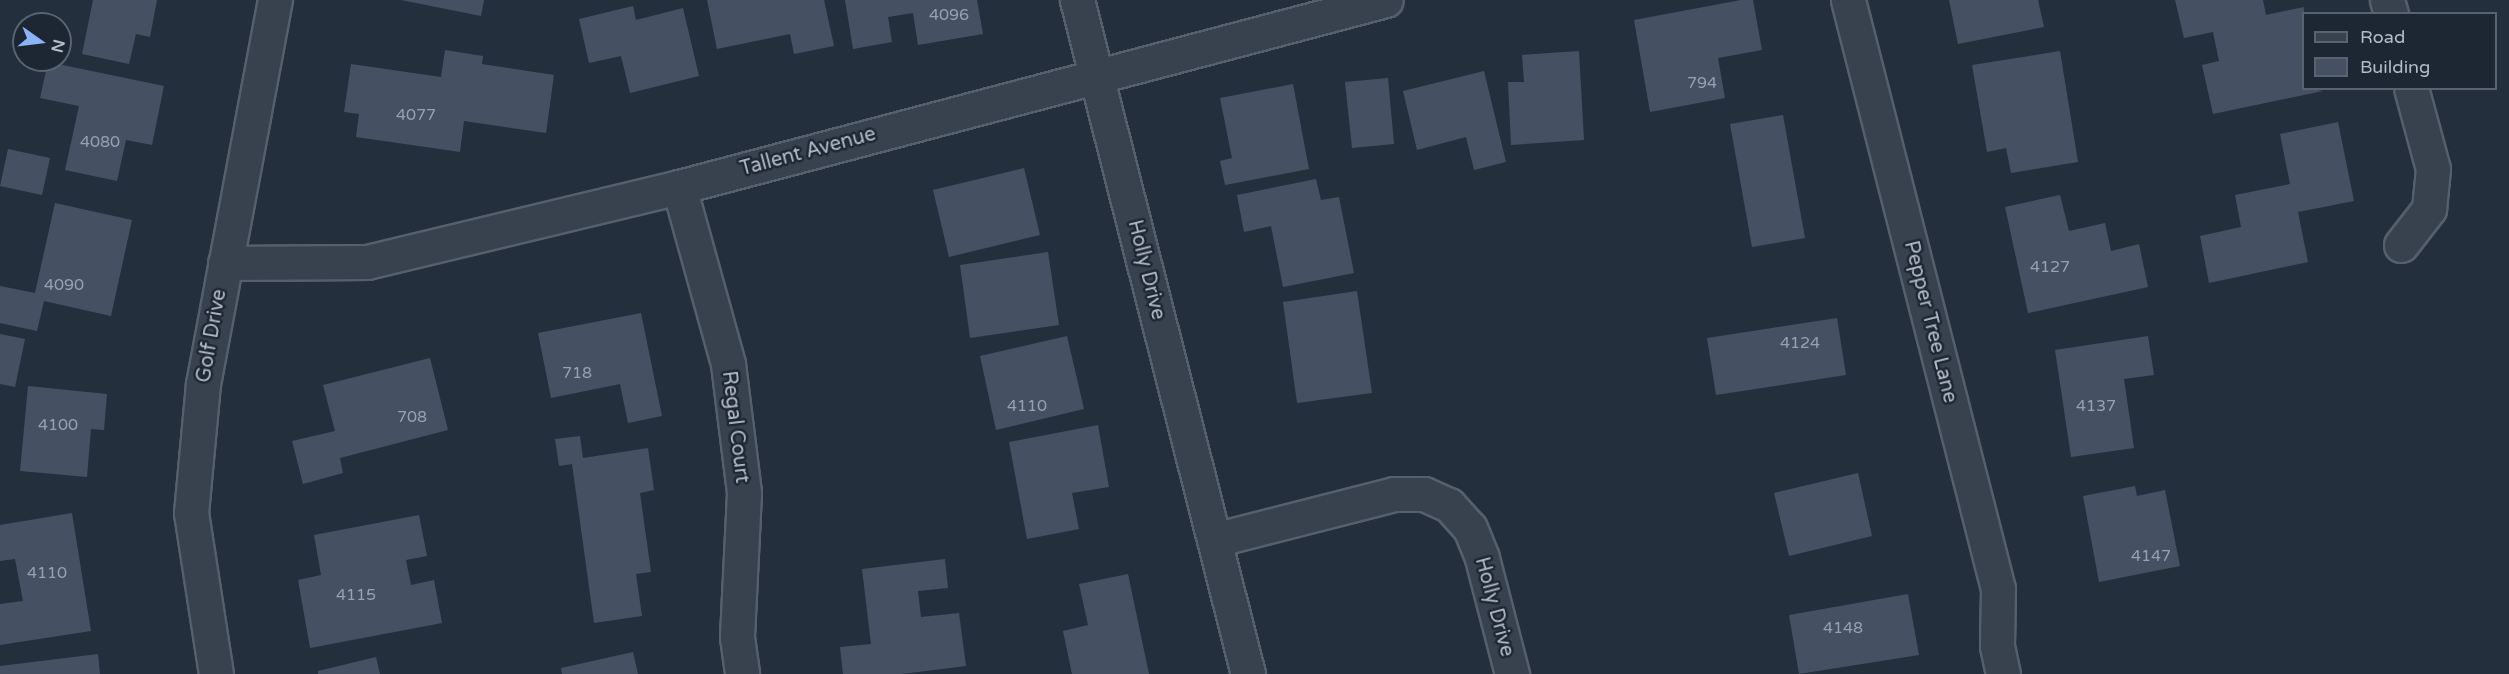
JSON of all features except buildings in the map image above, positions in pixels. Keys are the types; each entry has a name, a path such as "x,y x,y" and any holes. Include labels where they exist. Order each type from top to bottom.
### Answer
{"street":[{"name":"Golf Drive","path":"216,674 191,513 203,384 274,0"},
{"name":"Holly Drive","path":"1077,0 1248,674"},
{"name":"Tallent Avenue","path":"225,263 367,262 679,187 1386,0"},
{"name":"Pepper Tree Lane","path":"1848,0 1998,589 2000,660"},
{"path":"2401,245 2429,209 2433,169 2412,90"},
{"name":"Regal Court","path":"679,187 728,364 744,493 737,637 742,674"},
{"name":"Holly Drive","path":"1214,540 1394,494 1424,494 1441,501 1470,528 1482,558 1512,674"}]}
